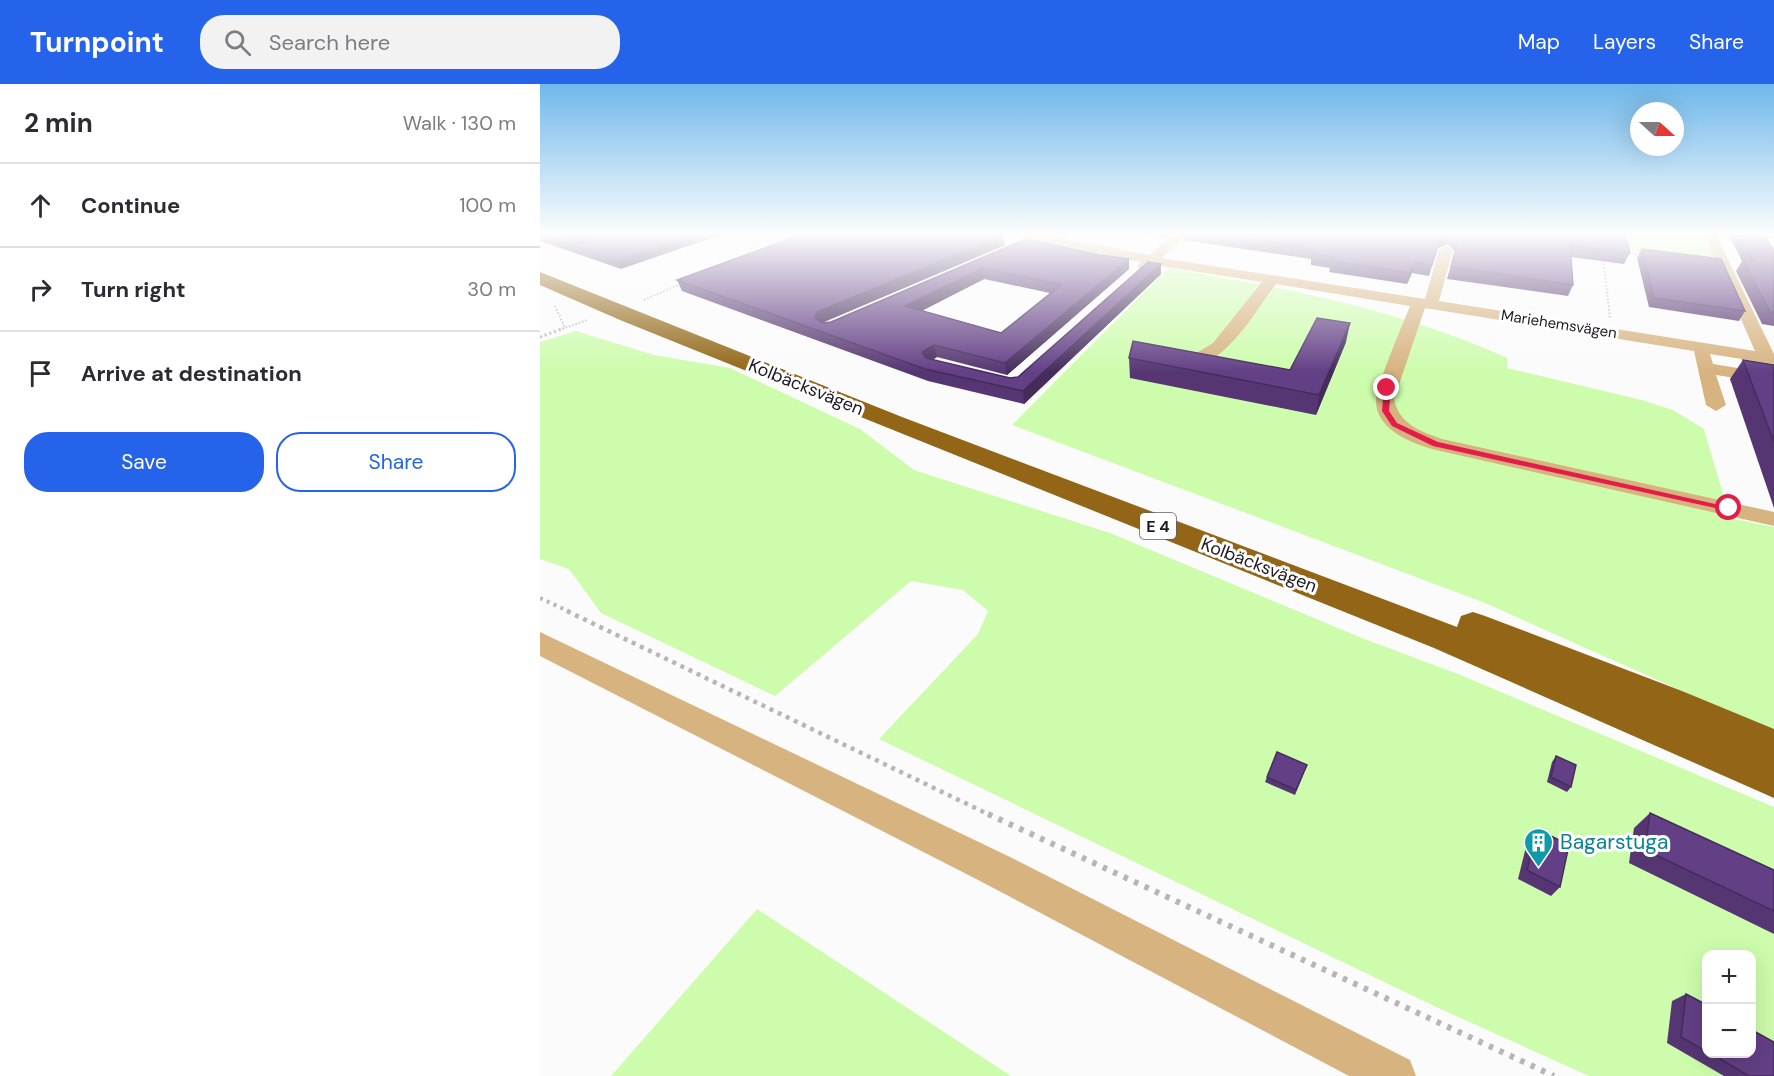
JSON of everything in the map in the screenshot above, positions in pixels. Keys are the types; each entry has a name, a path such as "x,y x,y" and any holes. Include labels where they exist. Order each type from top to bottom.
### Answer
{"highway":[{"name":"Kolbäcksvägen","path":"575,279 698,330 1489,631 1668,702 1774,748"},
{"name":"Kolbäcksvägen","path":"546,289 713,350 1491,656 1692,741 1774,779"}],"street":[{"path":"1177,363 1200,359 1220,347 1272,279"},
{"name":"Mariehemsvägen","path":"1274,279 1770,358"},
{"path":"1434,279 1385,399 1385,411 1395,424 1436,444 1774,519"},
{"path":"1732,279 1770,358"},
{"path":"1699,347 1716,405"},
{"path":"1705,368 1774,379"},
{"path":"540,643 995,869 1394,1076"}],"path":[{"path":"1606,279 1611,321"},
{"path":"644,300 684,282"},
{"path":"546,289 565,328"},
{"path":"540,337 592,318"},
{"path":"540,598 1019,829 1554,1076"}],"green space":[{"path":"1157,279 1229,279 1341,302 1425,326 1466,341 1507,358 1507,368 1642,400 1673,410 1704,429 1730,518 1774,527 1774,732 1485,603 1012,425"},
{"path":"576,331 654,355 730,368 860,429 914,470 1110,533 1362,638 1458,674 1774,807 1774,1076 1589,1076 1434,1006 879,739 978,634 988,611 963,590 911,581 775,696 601,613 569,569 540,559 540,342"},
{"path":"757,909 1011,1076 611,1076"}],"building":[{"path":"896,279 817,312 815,318 823,323 831,322 931,279 960,279 905,306 1001,333 1061,285 1035,279 1105,279 1005,363 934,345 922,352 926,358 1010,378 1018,377 1128,279 1144,279 1023,391 925,369 677,280"},
{"path":"1534,279 1573,279 1573,285"},
{"path":"1649,279 1730,279 1745,311 1654,298"},
{"path":"1753,279 1774,279 1774,313 1770,312"},
{"path":"1317,318 1350,323 1319,395 1129,358 1133,341 1290,370"},
{"path":"1743,360 1774,365 1774,442"},
{"path":"1277,752 1307,765 1296,790 1267,777"},
{"path":"1556,756 1576,765 1571,787 1551,777"},
{"path":"1650,813 1774,870 1774,911 1645,850"},
{"path":"1537,829 1569,845 1560,887 1527,870"},
{"path":"1686,994 1702,1002 1702,1049 1681,1037"},
{"path":"1756,1032 1774,1042 1774,1076 1749,1076 1718,1058 1756,1058"}],"place":[{"name":"Bagarstuga","path":"1539,868"}],"route":[{"path":"1387,388 1385,411 1395,424 1413,435 1436,444 1729,508"}]}
